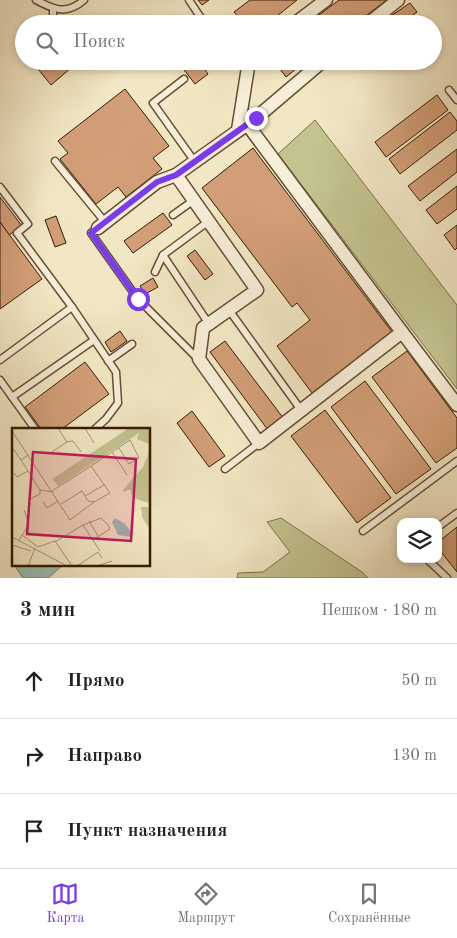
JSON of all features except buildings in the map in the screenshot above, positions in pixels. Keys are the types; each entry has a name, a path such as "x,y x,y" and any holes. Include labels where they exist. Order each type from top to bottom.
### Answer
{"street":[{"path":"306,15 326,0"},
{"path":"379,15 398,0"},
{"path":"248,70 243,127 457,405"},
{"path":"101,225 157,182 176,175 243,127 312,70"},
{"path":"176,175 257,290 203,328 199,360 259,443 402,332"}],"lane":[{"path":"36,0 53,9 75,8 84,0"},
{"path":"189,0 199,15"},
{"path":"53,9 53,15"},
{"path":"184,79 152,104 195,162"},
{"path":"449,90 457,100"},
{"path":"55,161 101,225 91,233 138,299 199,360"},
{"path":"0,187 28,224 17,233 72,307 116,372 118,403 106,419 96,428"},
{"path":"174,215 194,200"},
{"path":"155,272 163,255 209,221"},
{"path":"163,255 209,324"},
{"path":"0,360 72,307"},
{"path":"228,310 301,410"},
{"path":"12,397 94,340"},
{"path":"108,361 132,344"},
{"path":"0,380 34,428"},
{"path":"225,469 259,443"},
{"path":"363,531 457,461"},
{"path":"442,524 457,513"},
{"path":"431,563 447,578"}],"green space":[{"path":"315,120 457,305 457,389 278,154"},
{"path":"281,518 362,572 368,578 237,578 238,573 263,572 290,552 267,522"}],"water":[{"path":"15,566 62,566 48,578 23,578"}],"route":[{"path":"138,299 91,233 157,182 176,175 256,118"}]}
